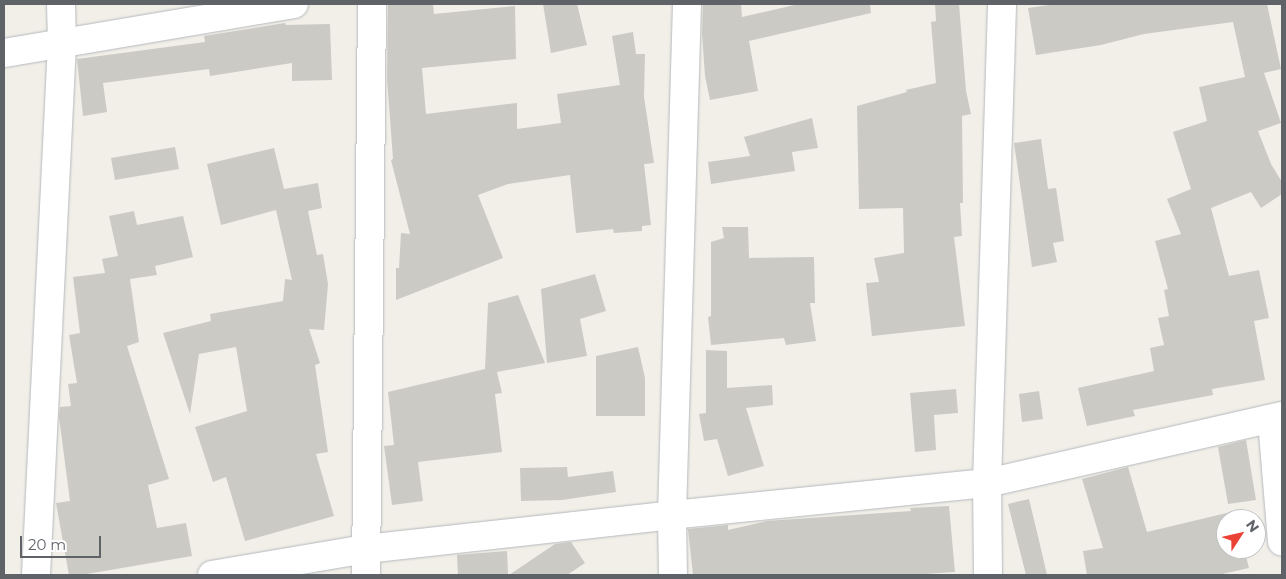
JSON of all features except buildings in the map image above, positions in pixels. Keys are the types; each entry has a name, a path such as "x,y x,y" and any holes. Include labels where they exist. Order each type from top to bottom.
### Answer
{"street":[{"path":"36,575 62,44 61,4"},
{"path":"4,53 294,4"},
{"path":"366,562 372,4"},
{"path":"673,575 672,514 686,4"},
{"path":"988,575 986,483 1002,4"},
{"path":"212,575 366,562 672,514 986,483 1277,418 1282,542"}]}
